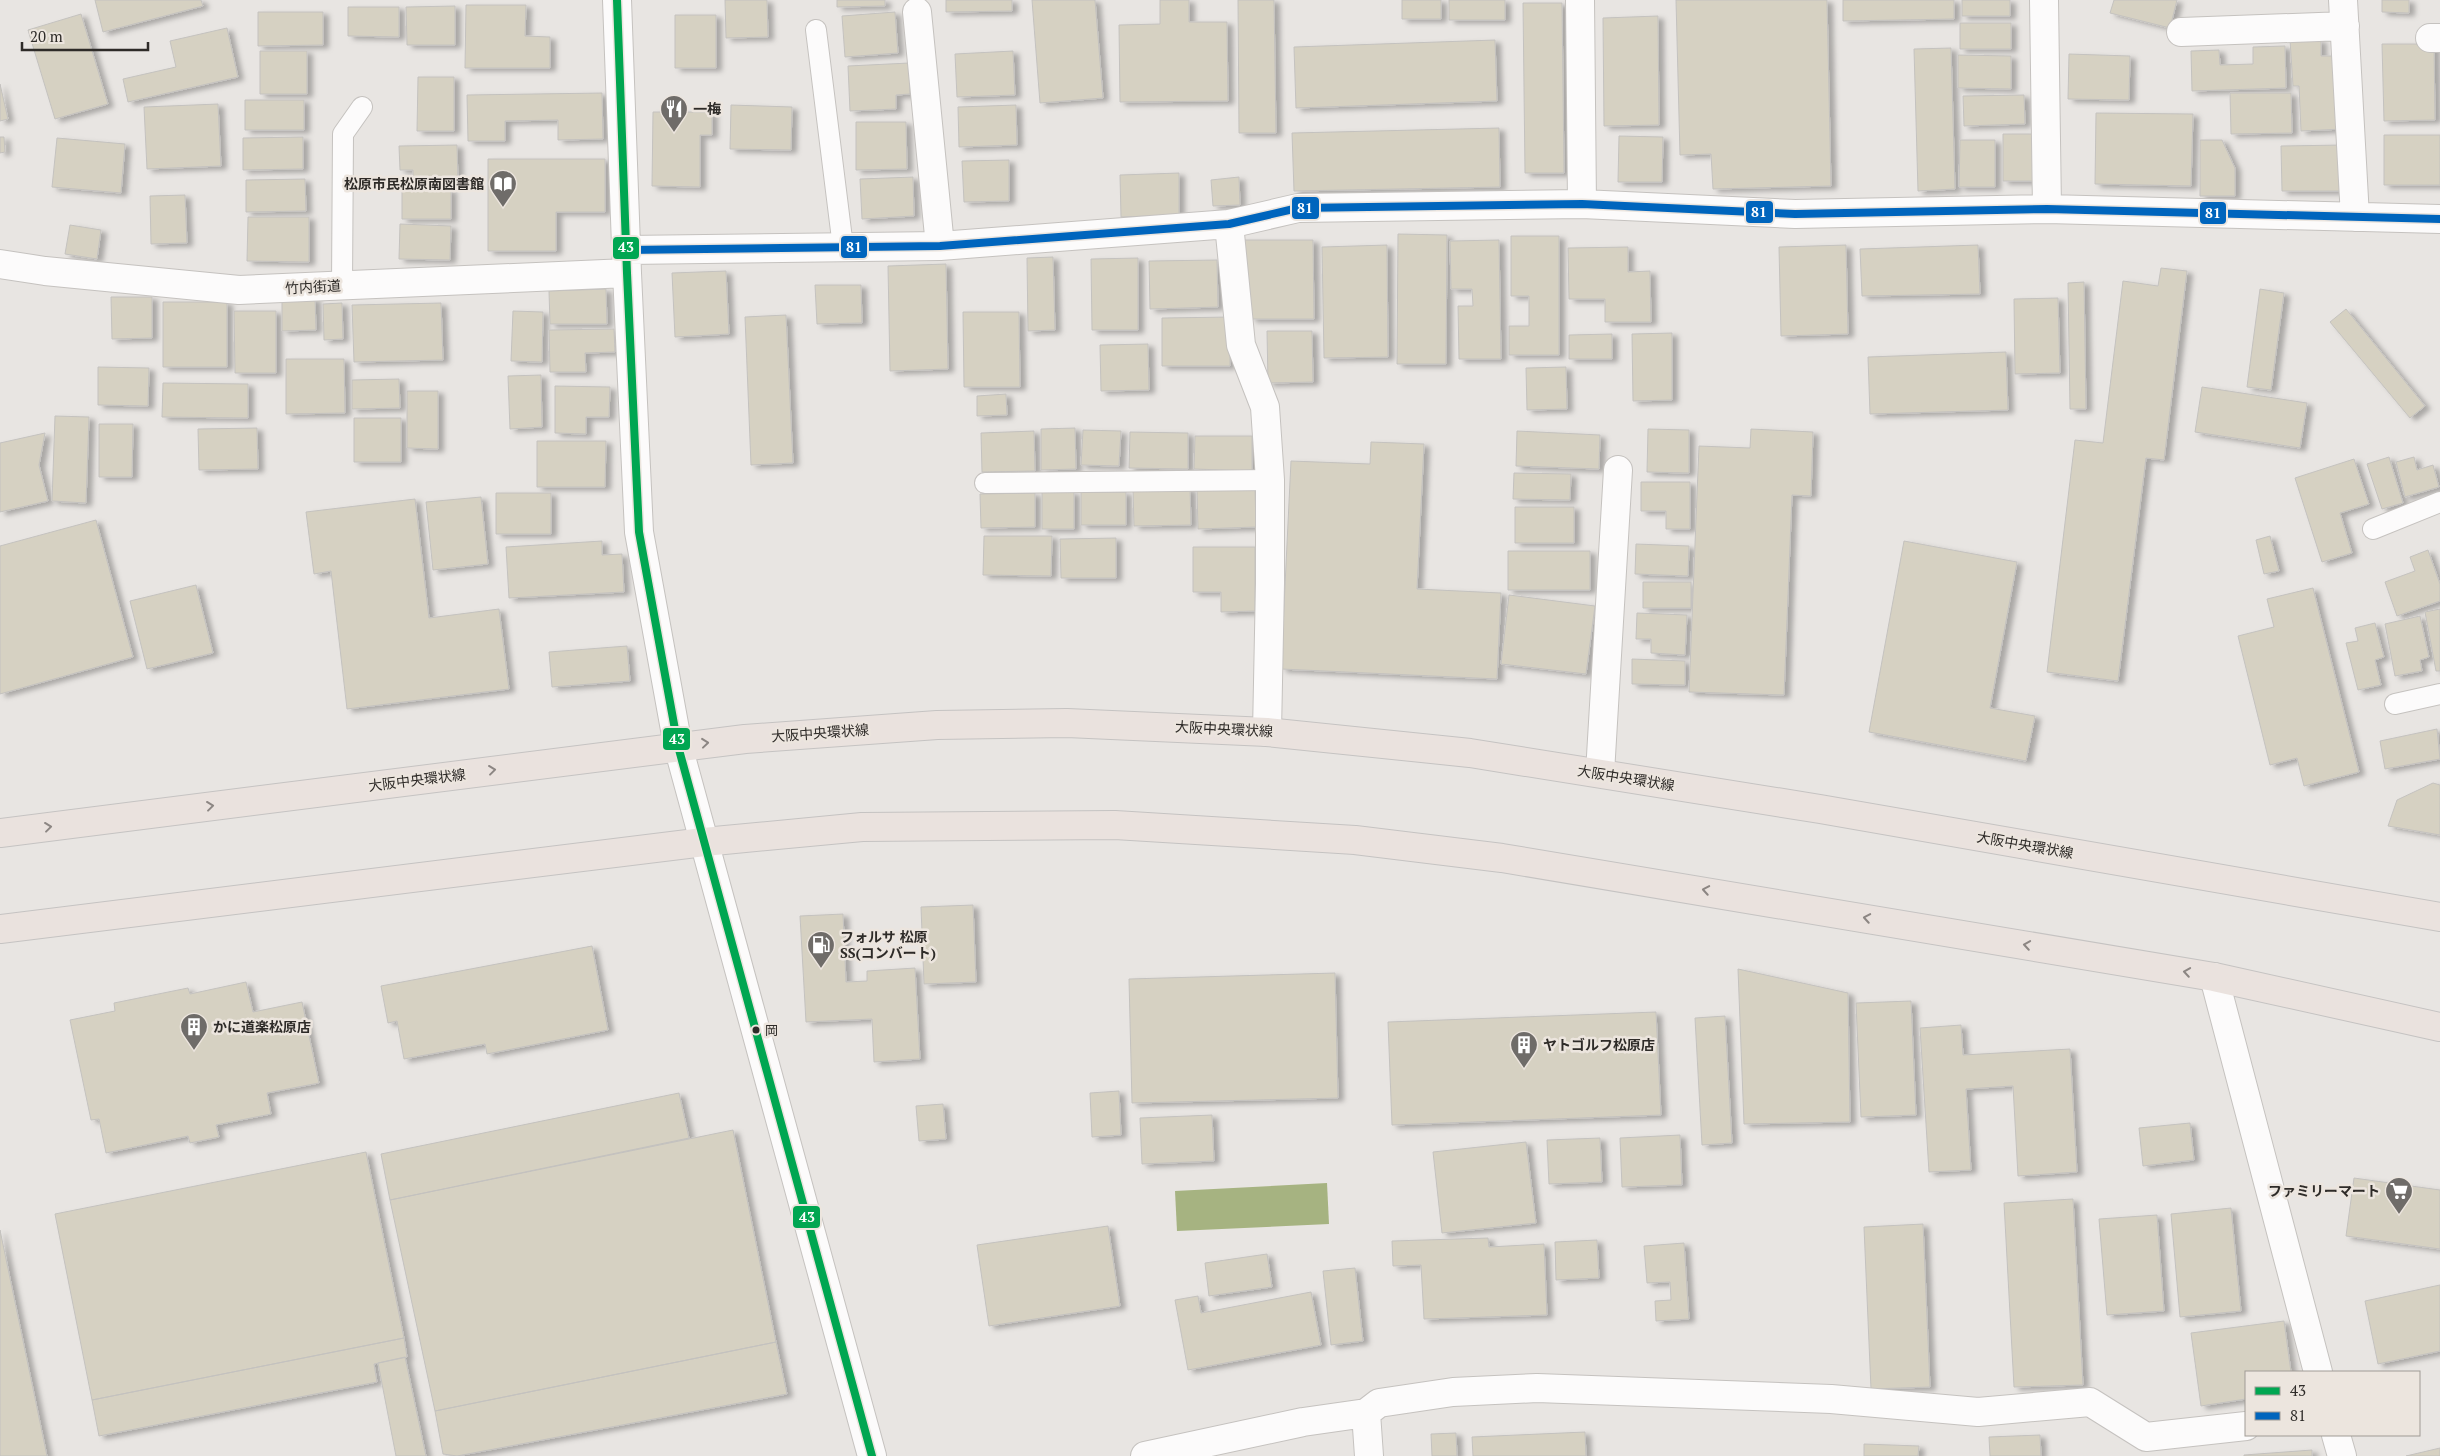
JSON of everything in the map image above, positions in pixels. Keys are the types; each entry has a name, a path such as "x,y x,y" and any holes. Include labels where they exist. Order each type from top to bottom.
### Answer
{"main road":[{"name":"大阪中央環状線","path":"0,833 678,746 803,733 938,725 1067,722 1267,732 1470,753 1600,773 2440,917"},
{"path":"0,929 704,842 862,827 996,824 1115,825 1239,831 1355,840 1502,858 1654,881 2214,977 2440,1008"},
{"path":"2214,977 2440,1026"}],"street":[{"path":"617,0 639,532 678,746 872,1456"},
{"path":"1580,0 1582,204"},
{"path":"2044,0 2047,209"},
{"path":"917,12 940,246"},
{"path":"2181,32 2344,13 2355,217"},
{"name":"竹内街道","path":"0,264 45,271 239,290 342,285 627,261 842,247 940,246 1229,224 1298,208 1582,204 1795,214 2047,209 2440,219"},
{"path":"1229,224 1241,345 1265,407 1270,480 1267,732"},
{"path":"1600,773 1618,470"},
{"path":"2214,977 2318,1371"},
{"path":"1145,1456 1303,1422 1366,1413 1379,1403 1453,1392 1537,1388 1831,1399 1978,1412 2090,1402 2146,1437 2245,1426"},
{"path":"1366,1413 1369,1456"},
{"path":"2336,1436 2342,1456"}],"lane":[{"path":"816,30 842,247"},
{"path":"342,285 343,134 362,107"},
{"path":"985,483 1270,480"},
{"path":"2373,529 2440,502"},
{"path":"2395,704 2440,694"}],"shaded area":[{"path":"1327,1183 1329,1224 1177,1231 1175,1191"}],"building":[{"path":"95,0 201,0 203,6 103,32"},
{"path":"725,0 767,0 768,37 726,38"},
{"path":"837,0 885,0 885,6 837,7"},
{"path":"946,0 1012,0 1012,11 946,12"},
{"path":"1032,0 1095,0 1103,98 1040,103"},
{"path":"1160,0 1189,0 1189,22 1227,22 1228,101 1120,102 1119,25 1160,24"},
{"path":"1238,0 1274,0 1276,133 1239,133"},
{"path":"1402,0 1441,0 1441,19 1402,19"},
{"path":"1449,0 1505,0 1505,20 1449,20"},
{"path":"1676,0 1827,0 1831,186 1713,189 1711,154 1680,155"},
{"path":"1843,0 1954,0 1954,19 1843,21"},
{"path":"1962,0 2010,0 2010,16 1962,16"},
{"path":"2114,0 2177,0 2170,28 2110,13"},
{"path":"2382,0 2409,0 2409,13 2382,12"},
{"path":"1523,3 1562,3 1564,173 1525,173"},
{"path":"466,5 526,5 525,36 550,37 550,68 465,68"},
{"path":"455,6 455,45 407,45 406,7"},
{"path":"348,7 399,7 399,37 348,36"},
{"path":"258,12 323,12 323,45 258,46"},
{"path":"895,12 898,53 845,57 842,16"},
{"path":"81,14 108,104 55,119 28,30"},
{"path":"675,15 716,15 716,68 675,68"},
{"path":"1658,16 1659,125 1604,126 1603,18"},
{"path":"1960,23 2011,23 2011,49 1960,49"},
{"path":"227,28 238,77 128,102 123,79 176,67 170,41"},
{"path":"1495,40 1497,101 1296,108 1294,47"},
{"path":"2290,40 2321,40 2321,56 2340,56 2343,129 2301,131 2299,86 2293,86"},
{"path":"2382,44 2434,44 2435,120 2384,121"},
{"path":"2285,46 2286,88 2192,91 2191,51 2219,50 2220,65 2253,64 2253,47"},
{"path":"1951,48 1955,189 1918,191 1914,49"},
{"path":"260,51 307,51 307,94 260,94"},
{"path":"1013,51 1015,95 957,97 955,54"},
{"path":"2069,54 2130,56 2129,100 2068,99"},
{"path":"1958,55 2011,56 2011,89 1958,88"},
{"path":"909,63 910,94 896,95 896,109 850,111 848,66"},
{"path":"418,77 454,77 454,131 417,131"},
{"path":"0,84 8,119 0,121"},
{"path":"602,93 603,139 558,140 558,120 505,121 505,141 468,141 467,95"},
{"path":"2230,93 2291,93 2292,133 2231,134"},
{"path":"2024,95 2025,124 1964,126 1963,96"},
{"path":"245,100 304,100 304,130 245,130"},
{"path":"218,104 221,166 147,169 144,107"},
{"path":"731,105 792,107 791,150 730,149"},
{"path":"1016,105 1017,145 959,147 958,107"},
{"path":"653,112 712,112 712,135 700,135 700,187 652,186"},
{"path":"2096,113 2193,114 2191,186 2095,184"},
{"path":"856,122 906,122 907,169 856,170"},
{"path":"1499,128 1500,187 1294,191 1292,133"},
{"path":"2003,134 2034,134 2034,181 2003,181"},
{"path":"2384,135 2440,135 2440,185 2384,185"},
{"path":"1619,136 1663,137 1662,182 1618,182"},
{"path":"0,137 4,137 5,152 0,153"},
{"path":"303,137 303,169 243,170 243,138"},
{"path":"57,138 125,144 121,193 52,187"},
{"path":"1960,140 1995,140 1995,187 1959,187"},
{"path":"2200,140 2222,140 2235,168 2235,196 2200,196"},
{"path":"457,145 458,182 413,184 413,170 400,170 399,146"},
{"path":"2342,145 2343,191 2282,191 2281,146"},
{"path":"488,159 605,159 605,212 556,212 556,251 488,251"},
{"path":"1009,160 1009,201 964,202 962,161"},
{"path":"1179,173 1179,215 1121,217 1120,175"},
{"path":"913,177 914,216 862,219 860,179"},
{"path":"1239,177 1240,205 1213,206 1211,180"},
{"path":"305,179 306,211 246,212 246,180"},
{"path":"402,189 451,189 451,219 402,219"},
{"path":"185,195 187,243 151,244 150,196"},
{"path":"248,217 309,217 309,262 247,261"},
{"path":"400,224 451,226 450,260 399,259"},
{"path":"70,225 101,230 97,259 65,254"},
{"path":"1398,234 1447,235 1446,364 1397,364"},
{"path":"1511,236 1559,236 1559,355 1509,355 1509,326 1529,326 1529,296 1511,296"},
{"path":"1240,240 1313,240 1314,319 1251,319"},
{"path":"1499,240 1501,359 1459,359 1458,306 1473,306 1472,289 1451,289 1450,241"},
{"path":"1387,245 1388,357 1324,358 1322,247"},
{"path":"1846,245 1848,334 1781,336 1779,247"},
{"path":"1978,245 1980,294 1862,296 1860,249"},
{"path":"1628,247 1628,272 1650,271 1651,322 1605,322 1605,299 1569,299 1568,248"},
{"path":"1053,257 1055,330 1028,331 1027,258"},
{"path":"1138,258 1138,330 1092,330 1091,259"},
{"path":"1217,260 1218,307 1150,309 1149,261"},
{"path":"946,264 948,369 890,371 888,266"},
{"path":"2161,268 2187,271 2164,460 2146,458 2118,681 2047,672 2075,440 2103,443 2123,281 2158,286"},
{"path":"726,271 729,334 675,337 672,273"},
{"path":"2084,282 2086,409 2070,409 2068,283"},
{"path":"815,285 861,285 862,323 817,324"},
{"path":"606,289 607,324 550,324 549,291"},
{"path":"2260,289 2284,293 2271,390 2247,387"},
{"path":"111,297 152,297 152,338 112,339"},
{"path":"315,298 316,330 282,331 282,299"},
{"path":"2058,298 2060,373 2015,374 2014,299"},
{"path":"163,302 227,302 227,367 163,367"},
{"path":"342,303 343,339 324,340 323,304"},
{"path":"441,303 443,360 354,362 352,305"},
{"path":"2346,309 2425,406 2410,418 2330,322"},
{"path":"234,311 276,311 276,373 235,373"},
{"path":"513,311 543,312 542,362 511,361"},
{"path":"963,312 1019,312 1020,387 964,387"},
{"path":"786,315 793,463 751,465 745,317"},
{"path":"1230,317 1230,366 1162,366 1162,318"},
{"path":"614,329 615,352 585,353 586,372 550,372 549,330"},
{"path":"1267,331 1312,331 1313,382 1268,383"},
{"path":"1672,333 1672,400 1633,401 1632,334"},
{"path":"1612,334 1612,359 1569,359 1569,335"},
{"path":"1148,344 1149,390 1101,391 1100,345"},
{"path":"2006,352 2008,410 1870,414 1868,357"},
{"path":"286,359 344,359 345,413 286,414"},
{"path":"98,367 149,368 148,406 98,405"},
{"path":"1566,367 1567,409 1527,410 1526,368"},
{"path":"541,375 542,427 510,429 508,376"},
{"path":"399,379 400,408 352,409 352,380"},
{"path":"163,383 248,384 248,418 162,417"},
{"path":"555,386 610,387 609,417 586,417 586,434 555,433"},
{"path":"2202,387 2307,403 2300,448 2195,432"},
{"path":"407,391 438,391 438,449 407,448"},
{"path":"1006,394 1007,415 977,416 977,396"},
{"path":"55,416 89,417 86,503 52,501"},
{"path":"354,418 401,418 401,462 354,462"},
{"path":"99,424 133,424 132,477 99,477"},
{"path":"257,428 258,469 199,470 198,429"},
{"path":"1075,428 1076,469 1041,470 1041,429"},
{"path":"1648,429 1689,430 1689,473 1647,472"},
{"path":"1751,429 1813,432 1811,496 1792,495 1784,695 1689,692 1699,446 1750,448"},
{"path":"1083,430 1121,431 1119,466 1081,465"},
{"path":"1034,431 1035,471 982,472 981,433"},
{"path":"1517,431 1600,435 1599,469 1516,466"},
{"path":"1130,432 1188,433 1188,469 1129,468"},
{"path":"45,433 39,465 48,501 0,512 0,443"},
{"path":"1195,436 1252,436 1252,471 1194,469"},
{"path":"537,441 606,441 605,487 537,487"},
{"path":"1371,442 1424,444 1417,589 1501,593 1497,679 1281,669 1291,461 1370,464"},
{"path":"2389,457 2403,503 2382,509 2367,464"},
{"path":"2414,457 2417,470 2433,465 2439,487 2405,497 2396,462"},
{"path":"2354,459 2369,504 2340,513 2352,553 2322,562 2295,478"},
{"path":"1514,473 1571,474 1570,500 1513,499"},
{"path":"1641,482 1690,482 1690,529 1666,529 1666,511 1641,511"},
{"path":"1190,488 1191,525 1134,526 1133,490"},
{"path":"1255,488 1256,527 1198,529 1197,490"},
{"path":"1042,492 1074,492 1074,529 1042,529"},
{"path":"1081,492 1126,492 1126,525 1081,525"},
{"path":"496,493 551,493 551,534 496,534"},
{"path":"1035,493 1035,527 981,528 980,494"},
{"path":"481,497 488,564 433,570 426,502"},
{"path":"415,499 429,618 499,609 509,689 347,709 331,571 314,574 306,512"},
{"path":"1515,507 1574,507 1574,543 1515,543"},
{"path":"96,520 133,657 0,694 0,546"},
{"path":"984,536 1052,536 1051,576 983,575"},
{"path":"2270,536 2279,571 2264,574 2256,540"},
{"path":"1116,538 1116,578 1061,578 1060,539"},
{"path":"602,541 602,555 622,554 624,592 509,598 506,547"},
{"path":"1904,541 2017,562 1990,708 2035,716 2026,761 1869,732"},
{"path":"1636,544 1689,546 1688,576 1635,574"},
{"path":"1193,547 1255,547 1255,611 1221,612 1221,592 1193,592"},
{"path":"2428,550 2440,584 2440,601 2397,616 2385,582 2415,571 2410,557"},
{"path":"1508,551 1590,551 1590,590 1508,590"},
{"path":"1643,582 1691,582 1691,608 1643,608"},
{"path":"196,585 213,653 147,669 130,601"},
{"path":"2313,588 2359,772 2304,786 2297,758 2270,765 2238,636 2274,627 2267,599"},
{"path":"1509,595 1595,606 1586,674 1501,664"},
{"path":"2440,609 2440,671 2436,671 2425,612"},
{"path":"1637,613 1687,615 1685,655 1651,653 1651,639 1636,639"},
{"path":"2420,616 2429,657 2420,660 2422,671 2395,676 2385,624"},
{"path":"2375,623 2384,657 2375,660 2381,685 2358,690 2346,643 2358,641 2355,628"},
{"path":"627,646 630,681 552,687 549,652"},
{"path":"1632,659 1685,661 1685,685 1632,684"},
{"path":"2437,729 2440,759 2385,769 2380,741"},
{"path":"2433,783 2440,785 2440,835 2388,826 2397,800"},
{"path":"973,905 976,982 924,984 921,907"},
{"path":"843,914 846,982 867,981 867,971 915,968 920,1059 874,1062 872,1019 806,1022 800,916"},
{"path":"592,946 608,1030 487,1054 485,1044 404,1059 397,1021 388,1023 381,986"},
{"path":"1738,969 1848,993 1850,1122 1744,1124"},
{"path":"1335,973 1338,1098 1132,1103 1129,979"},
{"name":"かに道楽松原店","path":"246,982 253,1012 302,1002 319,1083 267,1093 271,1114 216,1125 219,1137 190,1143 188,1136 106,1153 99,1119 91,1120 70,1020 115,1011 114,1003 188,988 190,994"},
{"path":"1911,1001 1916,1115 1861,1117 1856,1003"},
{"name":"ヤトゴルフ松原店","path":"1656,1012 1661,1115 1392,1125 1388,1022"},
{"path":"1725,1016 1732,1143 1702,1145 1695,1018"},
{"path":"1961,1025 1963,1055 2070,1049 2077,1172 2018,1176 2013,1086 1966,1089 1971,1170 1929,1172 1920,1028"},
{"path":"1119,1091 1121,1135 1092,1137 1090,1093"},
{"path":"679,1093 689,1138 390,1200 381,1154"},
{"path":"943,1104 946,1139 919,1141 916,1106"},
{"path":"1212,1115 1214,1161 1142,1164 1140,1118"},
{"path":"2190,1123 2194,1160 2143,1166 2139,1128"},
{"path":"733,1130 776,1342 435,1411 390,1200"},
{"path":"1680,1135 1682,1185 1622,1187 1620,1138"},
{"path":"1600,1138 1602,1182 1549,1184 1547,1140"},
{"path":"1526,1142 1536,1223 1442,1233 1433,1152"},
{"path":"366,1152 404,1338 92,1400 55,1214"},
{"path":"2354,1178 2440,1190 2440,1249 2346,1236"},
{"path":"2073,1199 2083,1385 2014,1387 2004,1203"},
{"path":"2231,1208 2241,1311 2180,1317 2171,1214"},
{"path":"2157,1215 2164,1311 2107,1315 2099,1219"},
{"path":"1923,1224 1930,1387 1871,1389 1864,1227"},
{"path":"1108,1226 1120,1306 989,1326 977,1245"},
{"path":"0,1230 47,1456 0,1456"},
{"path":"1488,1238 1489,1247 1544,1244 1547,1315 1424,1319 1421,1265 1393,1266 1392,1241"},
{"path":"1597,1240 1599,1278 1556,1280 1555,1242"},
{"path":"1684,1243 1689,1319 1656,1321 1655,1301 1671,1300 1670,1282 1647,1283 1644,1246"},
{"path":"1267,1254 1272,1287 1209,1296 1205,1263"},
{"path":"1355,1268 1363,1341 1331,1345 1323,1271"},
{"path":"2440,1285 2440,1351 2378,1364 2365,1301"},
{"path":"1311,1292 1321,1345 1188,1370 1175,1300 1198,1296 1201,1313"},
{"path":"2284,1321 2291,1371 2245,1371 2245,1399 2201,1406 2191,1333"},
{"path":"404,1338 407,1357 374,1364 377,1382 99,1436 92,1400"},
{"path":"776,1342 787,1394 457,1456 443,1454 435,1411"},
{"path":"405,1357 426,1456 396,1456 378,1363"},
{"path":"1585,1432 1586,1456 1473,1456 1472,1437"},
{"path":"1456,1433 1457,1456 1432,1456 1431,1434"},
{"path":"2040,1435 2041,1456 1990,1456 1989,1437"},
{"path":"1864,1444 1919,1446 1918,1456 1864,1456"},
{"path":"2440,1448 2440,1456 2406,1456"},
{"path":"2312,1450 2312,1456 2244,1456 2244,1455"}],"transit line":[{"name":"43","path":"617,0 639,532 678,746 872,1456"},
{"name":"81","path":"627,250 940,246 1229,224 1298,208 1582,204 1795,214 2047,209 2440,219"}],"place":[{"name":"一梅","path":"674,133"},
{"name":"松原市民松原南図書館","path":"503,208"},
{"name":"フォルサ 松原 SS(コンバート)","path":"821,969"},
{"name":"岡","path":"756,1030"},
{"name":"かに道楽松原店","path":"194,1051"},
{"name":"ヤトゴルフ松原店","path":"1524,1069"},
{"name":"ファミリーマート","path":"2399,1215"}]}
